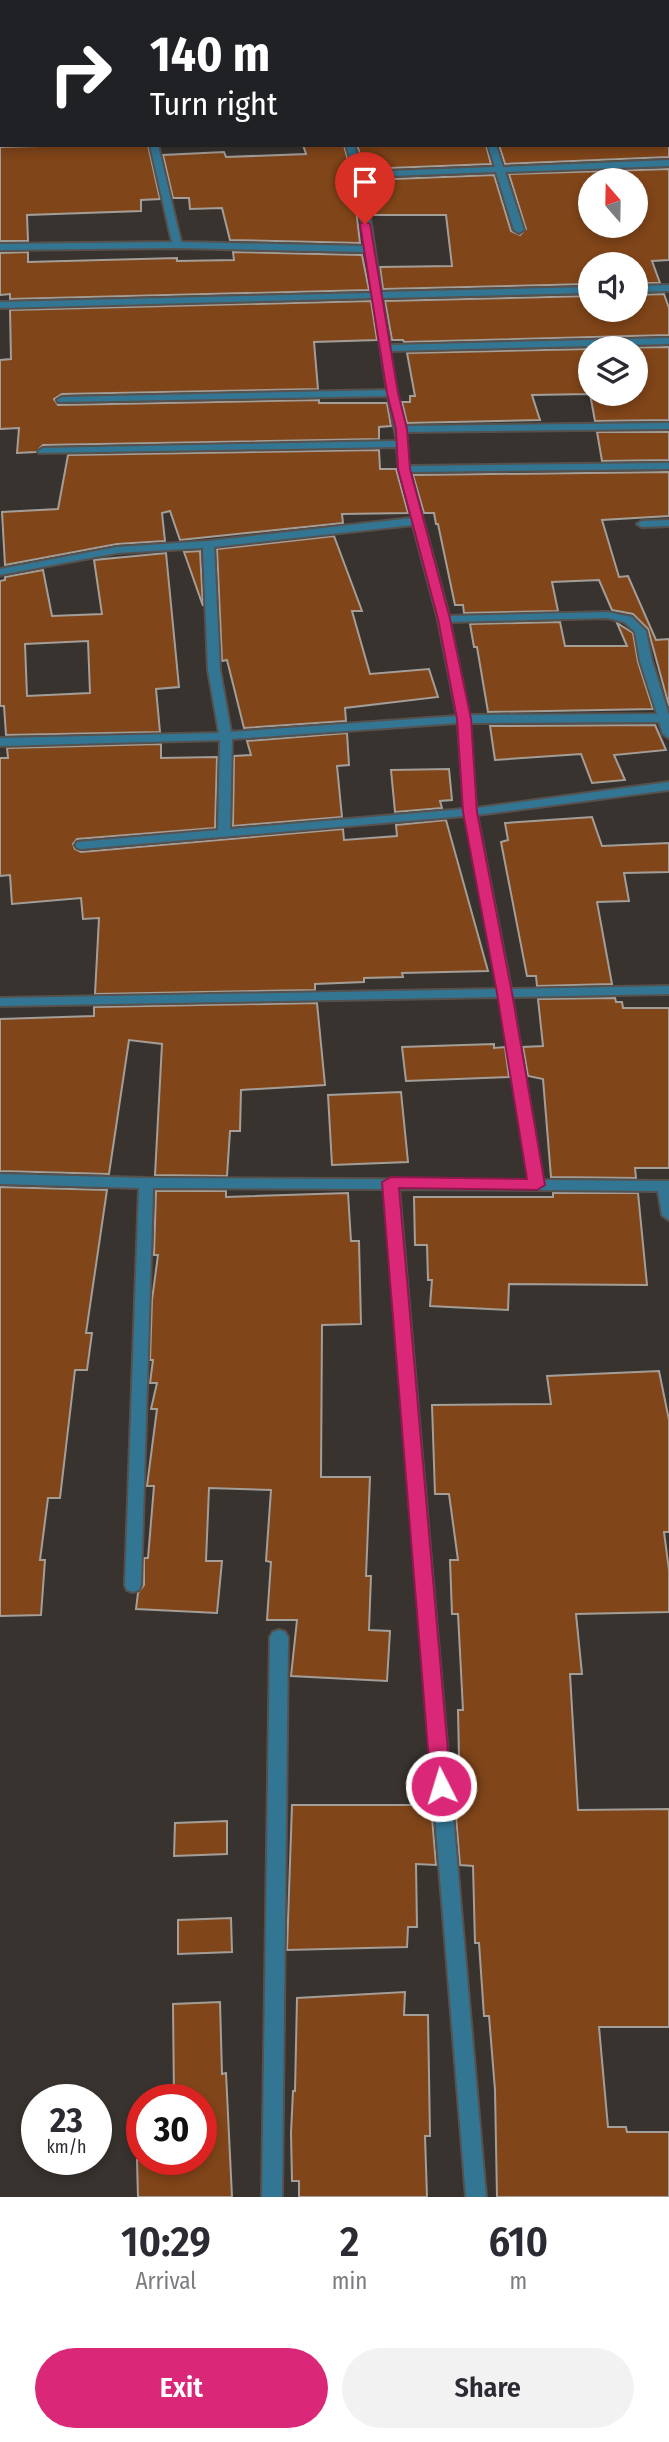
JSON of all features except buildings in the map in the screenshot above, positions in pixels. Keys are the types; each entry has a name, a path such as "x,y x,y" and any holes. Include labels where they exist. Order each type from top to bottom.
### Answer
{"street":[{"path":"154,147 177,245"},
{"path":"350,147 359,175 368,249 392,393 401,429 404,469 444,619 464,719 470,812 505,993 537,1185"},
{"path":"493,147 519,230"},
{"path":"359,175 669,163"},
{"path":"0,247 177,245 368,249"},
{"path":"648,289 669,288"},
{"path":"0,305 578,290"},
{"path":"385,348 669,341"},
{"path":"62,400 392,393"},
{"path":"401,429 669,426"},
{"path":"43,450 401,444"},
{"path":"404,469 669,466"},
{"path":"0,572 117,550 208,544 417,521"},
{"path":"642,524 669,523"},
{"path":"208,544 214,670 226,736 224,833"},
{"path":"444,619 607,615 628,619 640,631 646,661 669,734"},
{"path":"0,742 226,736 464,719 664,718"},
{"path":"82,845 470,812 669,786"},
{"path":"0,1002 669,990"},
{"path":"0,1179 146,1183 391,1182 667,1186 669,1215"},
{"path":"391,1182 476,2197"},
{"path":"134,1585 146,1183"},
{"path":"272,2197 279,1637"}],"route":[{"path":"365,224 392,393 401,429 404,469 444,619 464,719 470,812 505,993 537,1185 391,1182 441,1786"}]}
